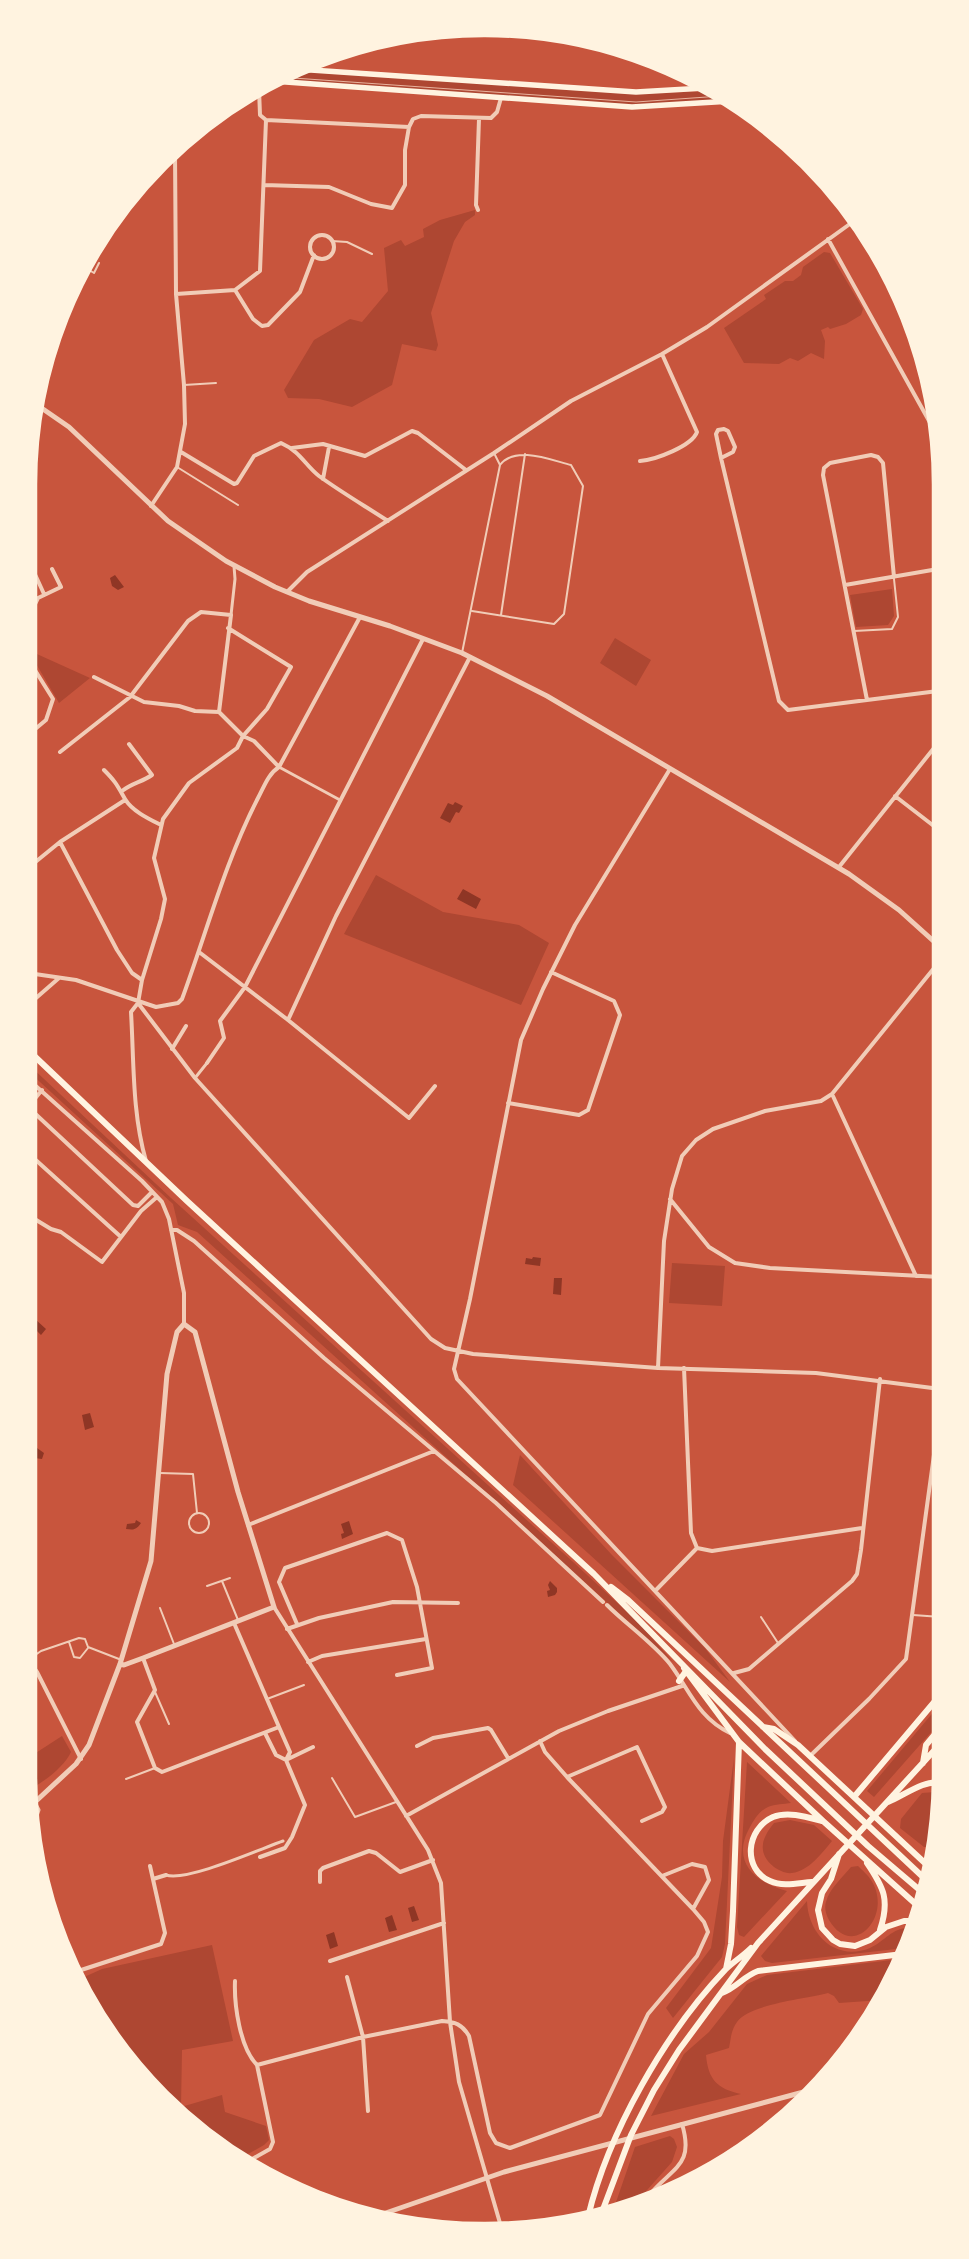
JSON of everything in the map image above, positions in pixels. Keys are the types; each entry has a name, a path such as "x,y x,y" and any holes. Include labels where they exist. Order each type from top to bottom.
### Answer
{"main road":[{"path":"313,70 636,92 695,89"},
{"path":"286,82 632,107 718,102"},
{"path":"36,1058 146,1162 594,1574 765,1749 868,1846 918,1888"},
{"path":"594,1574 628,1600 921,1875"},
{"path":"678,1658 730,1733 822,1821 914,1902"},
{"path":"681,1683 686,1671"},
{"path":"854,1796 933,1703"},
{"path":"762,1726 774,1729 798,1744 924,1863"},
{"path":"923,1763 926,1745 933,1737"},
{"path":"726,1969 731,1944 733,1911 739,1742"},
{"path":"604,2206 621,2158 643,2112 679,2050 758,1943 933,1751"},
{"path":"887,1802 906,1795 928,1782 933,1782"},
{"path":"812,1882 783,1885 770,1881 754,1868 750,1847 759,1829 774,1817 797,1815 822,1821"},
{"path":"841,1852 831,1879 818,1902 818,1919 822,1928 833,1940 840,1944 855,1946 870,1940 880,1930 908,1921"},
{"path":"862,1856 884,1892 884,1918 880,1930"},
{"path":"590,2210 606,2162 626,2117 658,2058 692,2011 726,1969 758,1943"},
{"path":"720,1994 733,1989 744,1979 758,1971 895,1955"}],"street":[{"path":"259,96 260,115 266,120 409,127"},
{"path":"264,185 329,187 370,204 392,208 406,185 405,150 409,127 413,119 421,116 491,118 498,112 501,98"},
{"path":"478,210 479,119"},
{"path":"176,294 234,290 260,271 266,120"},
{"path":"151,506 177,467 185,424 184,385 176,294 175,161"},
{"path":"286,592 307,572 494,453 571,401 662,354 729,313 849,224"},
{"path":"322,235 332,241 334,248 331,255 320,259 314,255 310,248 315,238 322,235"},
{"path":"828,239 928,418"},
{"path":"234,290 257,323 268,325 300,292 314,255"},
{"path":"640,461 654,460 691,441 697,432 662,354"},
{"path":"43,409 69,427 151,506 184,534 234,566 286,592 462,653 546,696 839,867 899,910 933,941"},
{"path":"721,458 733,452 735,447 728,431 724,429 718,430 716,434 721,458 779,701 788,710 933,691"},
{"path":"181,452 234,484 237,483 254,456 279,444 292,448 323,444 364,456 412,431 418,433 466,470"},
{"path":"323,479 329,447"},
{"path":"292,448 323,479 388,521"},
{"path":"867,700 823,475 824,468 830,464 871,455 878,457 883,463 894,577"},
{"path":"219,712 235,579 234,566"},
{"path":"36,602 44,594 61,587 52,569"},
{"path":"845,585 933,570"},
{"path":"36,577 44,594"},
{"path":"60,752 130,697 193,616 201,612 231,615"},
{"path":"36,974 92,985 138,1003 156,1007 178,1003 182,999 221,882 233,853 272,771 278,767 360,617"},
{"path":"146,1162 140,1140 137,1116 131,1012 138,1003 142,980 162,919 164,898 154,858 161,826 189,783 237,748 243,736 267,709 291,667 228,628"},
{"path":"195,1078 224,1038 220,1022 245,987 423,639"},
{"path":"288,1020 340,909 470,657"},
{"path":"36,672 53,699 46,720 36,728"},
{"path":"94,677 130,697 144,702 180,706 194,711 219,712 243,736 254,741 278,767 340,800"},
{"path":"122,791 131,784 142,782 152,775 129,744"},
{"path":"839,867 933,749"},
{"path":"670,769 575,925 551,972 521,1040 454,1369 457,1379 798,1744"},
{"path":"104,770 122,791 125,800 136,811 161,826"},
{"path":"895,796 933,825"},
{"path":"36,862 60,842 125,800"},
{"path":"60,842 117,950 132,974 142,980"},
{"path":"199,952 288,1020 409,1118 435,1086"},
{"path":"658,1368 664,1241 670,1199 682,1156 705,1134 721,1126 765,1112 821,1101 832,1094 933,969"},
{"path":"508,1103 579,1115 588,1110 620,1015 614,1001 551,972"},
{"path":"36,998 59,978"},
{"path":"138,1003 195,1078 431,1338 445,1348 458,1352 658,1368 816,1373 880,1379 933,1387"},
{"path":"172,1049 186,1026"},
{"path":"36,1085 157,1197 166,1211 184,1293 184,1324 177,1332 171,1351 157,1473 151,1561 120,1662 89,1745 81,1758 37,1798"},
{"path":"36,1097 42,1090"},
{"path":"832,1094 916,1276"},
{"path":"36,1115 132,1205 138,1206 152,1192"},
{"path":"36,1160 121,1237"},
{"path":"36,1220 50,1229 61,1232 102,1262 141,1211 157,1197"},
{"path":"670,1199 709,1247 735,1263 770,1268 933,1277"},
{"path":"171,1230 177,1230 194,1241 324,1358 496,1503 668,1661 681,1683 716,1725 730,1733"},
{"path":"184,1324 195,1332 248,1525 274,1607 433,1860 441,1883 450,2022 459,2082 500,2222"},
{"path":"684,1368 691,1534 697,1548"},
{"path":"734,1674 750,1669 857,1574 880,1379"},
{"path":"248,1525 434,1451"},
{"path":"810,1756 904,1664 913,1615 933,1464"},
{"path":"697,1548 712,1551 862,1528"},
{"path":"297,1624 279,1582 285,1568 387,1533 402,1540 417,1587 418,1602 432,1668 397,1675"},
{"path":"656,1590 697,1548"},
{"path":"287,1629 297,1624 393,1602 458,1603"},
{"path":"120,1662 124,1665 274,1607"},
{"path":"237,1622 290,1752 286,1760"},
{"path":"308,1662 322,1656 426,1639"},
{"path":"143,1658 154,1690 137,1722 155,1768 162,1772 279,1727"},
{"path":"36,1671 81,1758"},
{"path":"406,1816 540,1740 591,1717 681,1683"},
{"path":"417,1746 433,1738 488,1728 508,1758"},
{"path":"260,1857 285,1848 304,1809 304,1801 286,1760 276,1755 265,1733"},
{"path":"257,2065 363,2037 442,2021 450,2022 461,2026 469,2036 490,2133 496,2143 510,2148 596,2118 604,2111 648,2014 697,1956 708,1937 704,1922 693,1909 545,1752 540,1740"},
{"path":"286,1760 312,1747"},
{"path":"568,1777 637,1747 666,1807 662,1812 642,1821"},
{"path":"153,1879 166,1875 172,1877 207,1869 283,1841"},
{"path":"320,1882 320,1870 323,1868 369,1851 376,1853 400,1872 433,1860"},
{"path":"662,1876 692,1864 706,1867 709,1880 693,1909"},
{"path":"81,1970 161,1944 165,1933 150,1866"},
{"path":"330,1961 444,1923"},
{"path":"347,1977 363,2037 368,2110"},
{"path":"234,1981 234,1998 246,2052 257,2065 273,2142 270,2149 253,2159"},
{"path":"388,2212 486,2177 799,2093"},
{"path":"655,2189 686,2155 687,2145 682,2124"}],"lane":[{"path":"332,241 347,242 372,254"},
{"path":"90,271 94,273 99,263"},
{"path":"184,385 216,383"},
{"path":"494,453 500,465"},
{"path":"501,616 524,454"},
{"path":"462,653 500,465 504,460 524,454 571,465 584,486 564,614 554,624 472,611"},
{"path":"177,467 238,505"},
{"path":"854,631 892,629 898,612 894,577"},
{"path":"157,1473 193,1474 197,1513"},
{"path":"197,1513 206,1516 209,1522 206,1530 200,1533 194,1532 189,1523 197,1513"},
{"path":"207,1586 230,1578"},
{"path":"222,1581 237,1622"},
{"path":"160,1608 175,1646"},
{"path":"913,1615 933,1616"},
{"path":"761,1617 778,1643"},
{"path":"36,1654 42,1650 79,1638 85,1640 88,1647 120,1662"},
{"path":"69,1642 74,1657 80,1658 88,1647"},
{"path":"267,1699 304,1685"},
{"path":"154,1690 169,1724"},
{"path":"126,1779 155,1768"},
{"path":"332,1778 355,1817 396,1802"}],"shaded area":[{"path":"308,72 631,94 700,91 714,99 681,104 631,105 290,80"},
{"path":"475,210 475,215 465,222 454,241 431,313 438,345 436,351 402,344 392,385 352,407 319,399 288,398 284,390 314,340 350,319 362,322 388,291 384,248 401,240 405,246 424,237 423,229 440,220"},
{"path":"824,252 830,253 863,309 861,315 846,324 821,330 825,341 824,359 811,353 798,361 790,358 779,364 744,363 724,328 766,299 764,295 785,281 793,281 801,275 803,267"},
{"path":"115,575 124,587 118,590 112,586 110,578"},
{"path":"892,589 894,616 888,625 856,627 850,595"},
{"path":"615,638 651,660 636,686 600,663"},
{"path":"36,654 90,678 59,703 36,664"},
{"path":"455,802 463,806 459,813 456,812 450,823 440,818 448,803 453,805"},
{"path":"376,875 443,912 519,925 549,943 521,1005 344,934"},
{"path":"463,889 481,899 476,909 457,899"},
{"path":"36,1071 171,1198 638,1622 674,1663 197,1232 178,1225 173,1204 36,1078"},
{"path":"533,1257 541,1258 540,1266 525,1264 526,1258 532,1259"},
{"path":"672,1263 725,1266 722,1306 669,1303"},
{"path":"554,1278 562,1278 561,1295 553,1294"},
{"path":"36,1320 46,1329 41,1335 36,1330"},
{"path":"90,1413 94,1427 85,1430 82,1415"},
{"path":"36,1445 44,1453 42,1459 36,1458"},
{"path":"520,1455 612,1555 705,1648 730,1682 513,1485"},
{"path":"136,1520 141,1523 138,1527 126,1529 127,1524 135,1523"},
{"path":"349,1521 353,1534 342,1539 341,1534 344,1533 341,1524"},
{"path":"550,1581 557,1588 557,1592 555,1595 548,1597 547,1591 550,1590 548,1585"},
{"path":"933,1713 933,1730 874,1797 867,1791"},
{"path":"62,1736 71,1752 54,1773 36,1785 36,1753"},
{"path":"734,1758 725,1944 722,1957 673,2018 666,2008 711,1948 722,1877 723,1841"},
{"path":"747,1762 791,1803 771,1806 762,1811 753,1821 745,1839 743,1851 749,1869 765,1883 787,1891 744,1937 739,1935 737,1927"},
{"path":"932,1792 927,1847 924,1847 900,1828 901,1819 922,1793"},
{"path":"790,1820 814,1825 832,1841 804,1869 790,1873 774,1867 769,1862 763,1851 763,1846 766,1835 774,1823"},
{"path":"858,1866 871,1880 877,1893 878,1907 874,1919 868,1928 859,1935 849,1936 839,1931 829,1920 825,1904 830,1892 837,1883 851,1867"},
{"path":"807,1901 812,1924 818,1934 835,1948 857,1951 870,1948 900,1929 906,1928 898,1949 772,1963 765,1961 761,1956"},
{"path":"414,1906 419,1920 412,1922 408,1908"},
{"path":"392,1915 397,1930 389,1932 385,1918"},
{"path":"334,1932 338,1946 330,1949 326,1935"},
{"path":"212,1945 233,2041 182,2050 181,2104 147,2070 112,2024 96,1999 84,1977 102,1969"},
{"path":"893,1960 872,2001 839,2003 834,1996 828,1993 765,2006 743,2016 737,2022 731,2034 729,2048 706,2055 709,2071 715,2082 726,2089 741,2094 651,2116 684,2054 709,2032 747,1984 767,1975"},
{"path":"222,2095 225,2112 266,2126 269,2140 247,2155 212,2130 183,2106"},
{"path":"670,2136 674,2139 677,2147 672,2162 644,2193 616,2203 635,2147"}],"tram line":[{"path":"295,78 636,102 710,97"}]}
